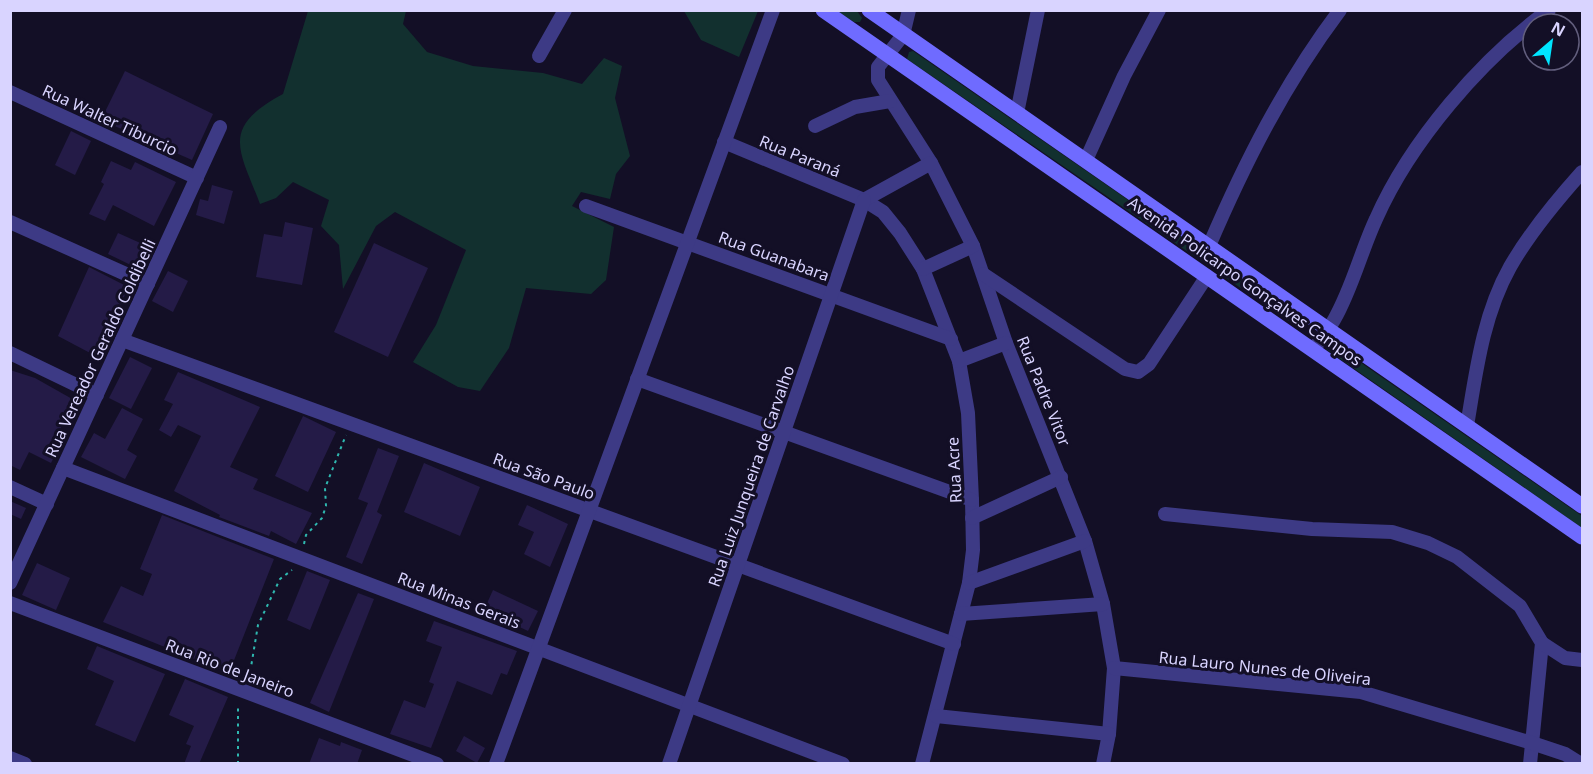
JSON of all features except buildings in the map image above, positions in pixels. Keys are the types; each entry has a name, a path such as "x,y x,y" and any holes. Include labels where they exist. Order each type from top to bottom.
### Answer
{"street":[{"path":"539,56 565,10"},
{"path":"496,764 773,10"},
{"name":"Avenida Policarpo Gonçalves Campos","path":"823,10 1582,537"},
{"name":"Avenida Policarpo Gonçalves Campos","path":"868,10 1582,506"},
{"path":"887,55 903,35 909,10"},
{"path":"1017,113 1038,10"},
{"path":"1086,160 1124,76 1159,10"},
{"path":"1209,246 1242,169 1277,103 1311,48 1340,10"},
{"path":"1313,350 1335,318 1377,217 1406,162 1443,111 1523,29 1549,10"},
{"name":"Rua Padre Vitor","path":"887,55 877,72 878,80 932,163 973,246 1006,343 1085,541 1103,604 1114,668 1109,734 1103,764"},
{"name":"Rua Walter Tiburcio","path":"10,92 197,178"},
{"path":"814,126 855,107 890,100"},
{"name":"Rua Vereador Geraldo Coldibelli","path":"10,583 220,127"},
{"name":"Rua Paraná","path":"724,142 864,200"},
{"path":"864,200 932,163"},
{"path":"1467,426 1480,351 1492,309 1510,267 1547,211 1582,172"},
{"name":"Rua Acre","path":"864,200 883,212 900,233 923,269 959,361 968,413 972,500 969,583 922,764"},
{"name":"Rua Luiz Junqueira de Carvalho","path":"669,764 864,200"},
{"name":"Rua Guanabara","path":"586,206 951,339"},
{"path":"10,222 148,284"},
{"path":"923,269 973,246"},
{"path":"983,274 1125,369 1138,372 1149,364 1207,276"},
{"name":"Rua São Paulo","path":"122,340 954,644"},
{"path":"959,361 1006,343"},
{"path":"10,353 97,395"},
{"path":"637,379 972,500"},
{"name":"Rua Minas Gerais","path":"63,468 843,764"},
{"path":"972,518 1060,477"},
{"path":"10,487 47,504"},
{"path":"1165,514 1312,529 1392,532 1428,543 1457,557 1520,606 1542,643 1565,658 1582,660"},
{"path":"969,583 1085,541"},
{"name":"Rua Rio de Janeiro","path":"10,603 437,764"},
{"path":"961,614 1103,604"},
{"path":"1530,764 1542,643"},
{"name":"Rua Lauro Nunes de Oliveira","path":"1114,668 1361,692 1532,742 1565,754 1581,764"},
{"path":"936,716 1109,734"},
{"path":"10,758 24,764"}],"path":[{"path":"238,764 239,714 236,688 251,667 258,625 280,579 297,566 306,535 322,518 327,506 325,488 351,424"}],"green space":[{"path":"308,11 406,11 403,24 427,52 473,66 543,73 582,84 604,58 622,66 615,98 630,156 616,174 610,199 581,192 572,206 614,227 606,280 591,294 526,288 509,348 480,391 458,387 413,362 436,325 466,250 395,212 376,226 343,289 339,245 321,226 329,200 293,182 276,198 260,204 241,154 242,129 263,106 283,94"},
{"path":"684,11 758,11 739,57 701,40"},
{"path":"837,11 857,11 862,18 860,22 854,22"},
{"path":"913,51 1300,319 1300,326 1296,326 907,59 909,52"},
{"path":"1331,342 1582,516 1582,528 1326,349"}]}
